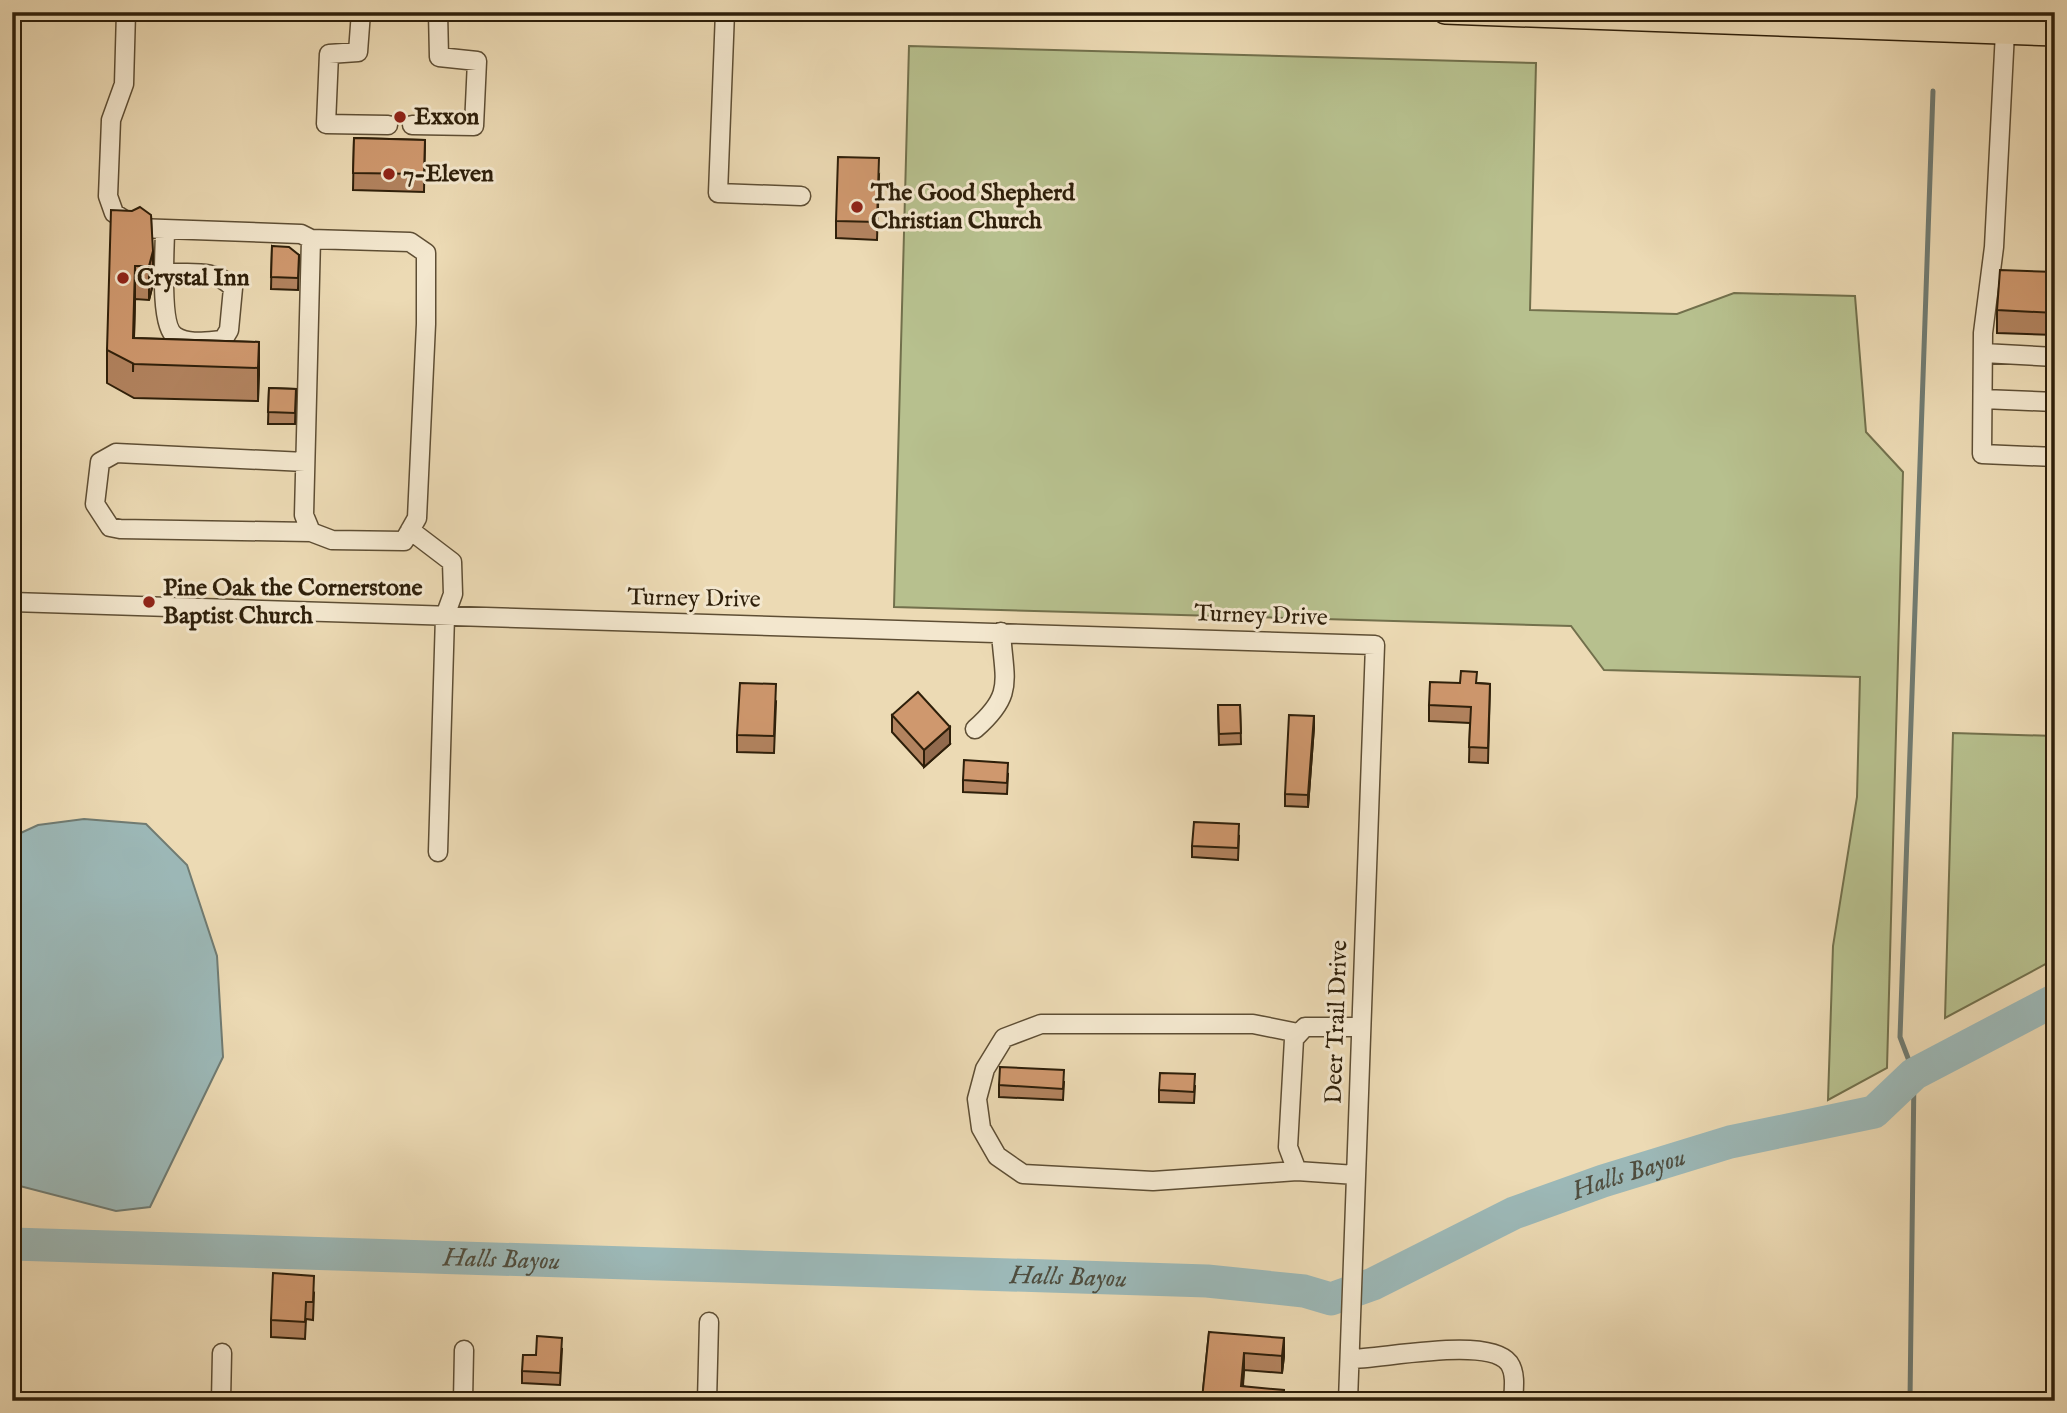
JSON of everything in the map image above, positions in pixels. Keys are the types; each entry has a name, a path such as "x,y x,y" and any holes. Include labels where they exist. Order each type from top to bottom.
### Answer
{"main road":[{"path":"1445,12 1934,20 2005,32 2043,26"}],"street":[{"path":"126,12 124,84 111,120 108,196 114,214 137,228 302,234 311,239 410,242 425,253 426,324 417,518 404,541 332,540 311,532 120,529 110,527 95,504 100,462 116,453 305,462"},
{"path":"362,12 358,52 329,54 326,124 388,125"},
{"path":"412,125 474,127 477,61 439,57 438,12"},
{"path":"725,12 718,193 801,196"},
{"path":"2005,32 1994,247 1983,353 1982,454 2055,457"},
{"path":"165,230 165,273 166,320 172,334 186,341 223,340 229,330 233,288 225,279 214,274 165,273"},
{"path":"311,239 304,515 311,532"},
{"path":"1983,353 2055,356"},
{"path":"1983,399 2055,402"},
{"path":"410,530 452,562 453,594 445,615 438,852"},
{"name":"Turney Drive","path":"12,602 1375,645"},
{"path":"975,729 1002,703 1005,687 1001,632"},
{"name":"Deer Trail Drive","path":"1348,1401 1375,645"},
{"path":"1298,1033 1253,1024 1041,1024 1004,1038 985,1069 977,1099 981,1128 997,1156 1023,1174 1153,1181 1297,1171 1356,1175"},
{"path":"1297,1171 1288,1147 1292,1047 1298,1033 1305,1027 1362,1027"},
{"path":"707,1401 709,1322"},
{"path":"1350,1359 1374,1359 1447,1349 1500,1356 1509,1363 1514,1377 1513,1400"},
{"path":"463,1401 464,1350"},
{"path":"220,1401 222,1353"}],"green space":[{"path":"909,46 1536,63 1530,310 1677,314 1734,293 1855,296 1866,432 1903,472 1887,1068 1828,1100 1833,946 1857,797 1860,677 1604,670 1571,626 894,607"},
{"path":"1953,733 2055,736 2055,959 1945,1018"}],"water":[{"path":"84,819 146,824 187,865 217,956 223,1057 150,1207 116,1211 12,1184 12,837 38,825"}],"building":[{"path":"354,138 425,140 424,174 353,173"},
{"name":"The Good Shepherd Christian Church","path":"838,157 879,158 877,222 836,221"},
{"path":"140,207 151,215 153,251 149,266 135,266 133,338 259,342 258,368 134,364 107,350 111,210 132,211"},
{"path":"272,246 289,247 299,255 298,278 271,277"},
{"path":"2000,270 2055,272 2055,313 1997,310"},
{"path":"269,388 296,389 295,413 268,412"},
{"path":"1461,671 1477,672 1476,683 1490,684 1488,748 1469,747 1471,707 1429,705 1430,682 1460,683"},
{"path":"740,683 776,684 774,736 737,735"},
{"path":"918,692 950,727 924,750 892,715"},
{"path":"1218,705 1240,705 1241,733 1219,734"},
{"path":"1289,715 1314,716 1308,795 1285,794"},
{"path":"964,760 1008,763 1007,783 963,780"},
{"path":"1194,822 1239,824 1238,848 1192,846"},
{"path":"1000,1067 1064,1070 1063,1089 999,1085"},
{"path":"1160,1073 1195,1074 1194,1092 1159,1090"},
{"path":"273,1273 314,1276 313,1302 306,1302 305,1322 271,1320"},
{"path":"1209,1332 1284,1338 1282,1356 1244,1353 1241,1386 1284,1390 1284,1401 1202,1399"},
{"path":"537,1336 562,1338 560,1373 522,1371 523,1355 536,1355"}],"waterway":[{"path":"1910,1401 1914,1074 1900,1037 1933,91"},
{"name":"Halls Bayou","path":"12,1244 1207,1281 1304,1291 1331,1299 1373,1284 1514,1213 1603,1181 1730,1142 1874,1112 1914,1074 2055,1000"}],"place":[{"name":"Exxon","path":"400,117"},
{"name":"7-Eleven","path":"389,174"},
{"name":"The Good Shepherd Christian Church","path":"857,207"},
{"name":"Crystal Inn","path":"123,278"},
{"name":"Pine Oak the Cornerstone Baptist Church","path":"149,602"}]}
